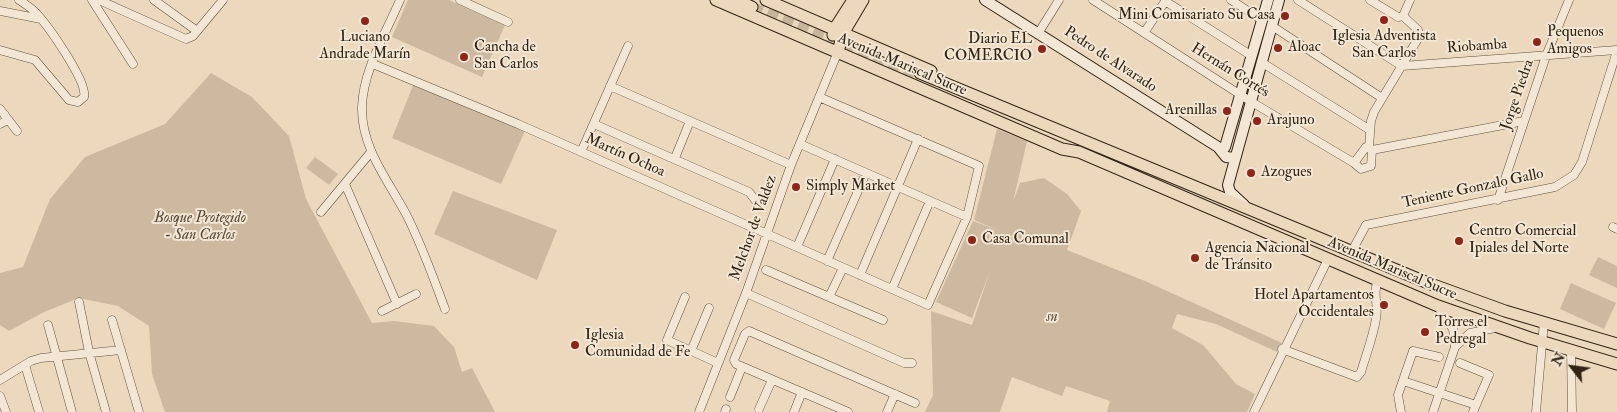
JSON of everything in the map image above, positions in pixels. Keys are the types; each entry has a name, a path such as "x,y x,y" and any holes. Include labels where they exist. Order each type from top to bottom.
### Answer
{"main road":[{"name":"Avenida Mariscal Sucre","path":"716,0 837,54 1062,149 1079,152"},
{"name":"Avenida Mariscal Sucre","path":"735,0 755,2 840,30 886,52 1069,127 1085,139"},
{"path":"837,54 840,30 853,0"},
{"path":"840,30 863,0"},
{"name":"Pedro de Alvarado","path":"985,0 1222,147 1226,157 1235,156"},
{"path":"1222,147 1240,95 1268,0"},
{"path":"1244,205 1228,188 1235,156 1279,0"},
{"path":"792,34 804,37 811,35 814,26 808,18"},
{"path":"868,67 860,58 865,49 886,52"},
{"name":"Avenida Mariscal Sucre","path":"1617,344 1544,322 1428,282 1085,139 1068,135 919,75 1065,142 1079,152 1438,306 1542,342 1617,364"}],"street":[{"path":"0,50 35,60 69,100 78,102 81,100 84,94 83,87 65,53 36,13 18,0"},
{"path":"92,0 133,64"},
{"path":"98,0 188,39 197,32 222,0"},
{"path":"154,0 197,32"},
{"path":"400,0 373,64 364,90 362,108 371,152 417,238 445,309"},
{"path":"1039,32 1059,0"},
{"name":"Hernán Cortés","path":"1093,0 1240,95 1354,163"},
{"path":"1231,0 1262,20"},
{"path":"1298,0 1402,66"},
{"path":"1370,0 1398,17 1402,16 1418,30 1419,35 1374,112 1370,130 1371,148 1371,166 1367,169 1361,169 1354,163 1364,149 1371,148 1524,121"},
{"path":"1402,16 1410,0"},
{"name":"Jorge Piedra","path":"1498,200 1546,56 1569,0"},
{"path":"464,1 508,22"},
{"path":"1144,33 1166,1 1252,56"},
{"path":"0,11 41,19"},
{"path":"1272,26 1382,98"},
{"path":"581,152 628,46"},
{"name":"Riobamba","path":"1402,66 1617,51"},
{"name":"Teniente Gonzalo Gallo","path":"1352,251 1364,226 1555,187 1574,175 1587,150 1617,51"},
{"name":"Melchor de Valdez","path":"699,412 746,292 791,165 837,54"},
{"path":"1261,62 1370,130"},
{"name":"Martín Ochoa","path":"373,64 581,152 928,305 967,217"},
{"path":"610,86 791,165"},
{"path":"800,144 967,217 979,166 820,97"},
{"path":"0,124 6,121 3,112"},
{"path":"3,112 17,131"},
{"path":"675,158 690,121"},
{"path":"594,124 749,192 756,201"},
{"path":"860,275 918,140"},
{"path":"321,212 371,152"},
{"path":"797,247 835,159"},
{"path":"827,261 866,173"},
{"path":"345,184 397,304"},
{"path":"892,289 930,201"},
{"path":"1254,412 1282,349 1328,259"},
{"path":"829,297 843,268"},
{"path":"766,270 884,320"},
{"path":"1282,349 1358,377 1376,320 1378,306 1374,288 1378,281"},
{"path":"746,292 904,363 912,363"},
{"path":"382,311 416,294"},
{"path":"685,297 667,340 718,363"},
{"path":"79,302 89,352 106,412"},
{"path":"1438,306 1451,324 1455,347"},
{"path":"691,351 709,308"},
{"path":"112,320 139,412"},
{"path":"1536,412 1544,322"},
{"path":"48,325 72,412"},
{"path":"1433,412 1455,347 1470,333 1500,327"},
{"path":"848,412 830,408 802,392 734,362 745,334 749,331 915,402"},
{"path":"726,341 740,347"},
{"path":"0,380 30,361 89,352 121,350"},
{"path":"1401,412 1398,396 1413,350 1439,356"},
{"path":"1571,350 1572,412"},
{"path":"1403,381 1439,392 1475,409 1489,375 1460,363"},
{"path":"25,365 39,412"},
{"path":"730,397 742,367"},
{"path":"760,409 772,380"},
{"path":"794,412 802,392"},
{"path":"887,412 895,394"},
{"path":"0,396 6,412"}],"green space":[{"name":"Cancha de San Carlos","path":"408,0 449,0 505,25 482,77 392,37"},
{"name":"Bosque Protegido - San Carlos","path":"211,73 252,97 289,136 306,199 372,323 394,321 434,326 454,347 462,372 472,368 495,412 165,412 152,374 149,326 118,306 79,298 44,312 9,331 0,325 0,273 23,267 50,199 85,157 165,124"},
{"path":"414,83 526,129 501,184 392,138"},
{"name":"sn","path":"997,129 1027,141 1013,202 1020,183 1044,178 1067,194 1081,211 1067,250 1145,281 1282,343 1277,352 1216,324 1177,314 1172,328 1203,345 1236,384 1255,394 1247,412 1107,412 1110,401 1066,386 1062,396 1012,377 1000,412 925,412 933,395 931,311 972,325 990,271 972,318 936,302 973,221 1003,232 974,220"},
{"path":"315,157 338,174 329,185 306,168"},
{"path":"453,191 557,230 537,280 434,234"},
{"path":"1598,257 1617,266 1617,288 1589,275"},
{"path":"1571,283 1616,303 1604,329 1560,309"}],"tunnel":[{"path":"752,7 918,78"}],"place":[{"name":"Mini Comisariato Su Casa","path":"1285,16"},
{"name":"Iglesia Adventista San Carlos","path":"1384,20"},
{"name":"Luciano Andrade Marín","path":"365,21"},
{"name":"Pequenos Amigos","path":"1537,42"},
{"name":"Aloac","path":"1278,48"},
{"name":"Diario EL COMERCIO","path":"1042,49"},
{"name":"Cancha de San Carlos","path":"464,57"},
{"name":"Arenillas","path":"1227,111"},
{"name":"Arajuno","path":"1257,121"},
{"name":"Azogues","path":"1251,173"},
{"name":"Simply Market","path":"796,187"},
{"name":"Casa Comunal","path":"972,240"},
{"name":"Centro Comercial Ipiales del Norte","path":"1459,241"},
{"name":"Agencia Nacional de Tránsito","path":"1195,258"},
{"name":"Hotel Apartamentos Occidentales","path":"1384,305"},
{"name":"Torres el Pedregal","path":"1425,332"},
{"name":"Iglesia Comunidad de Fe","path":"575,345"}]}
